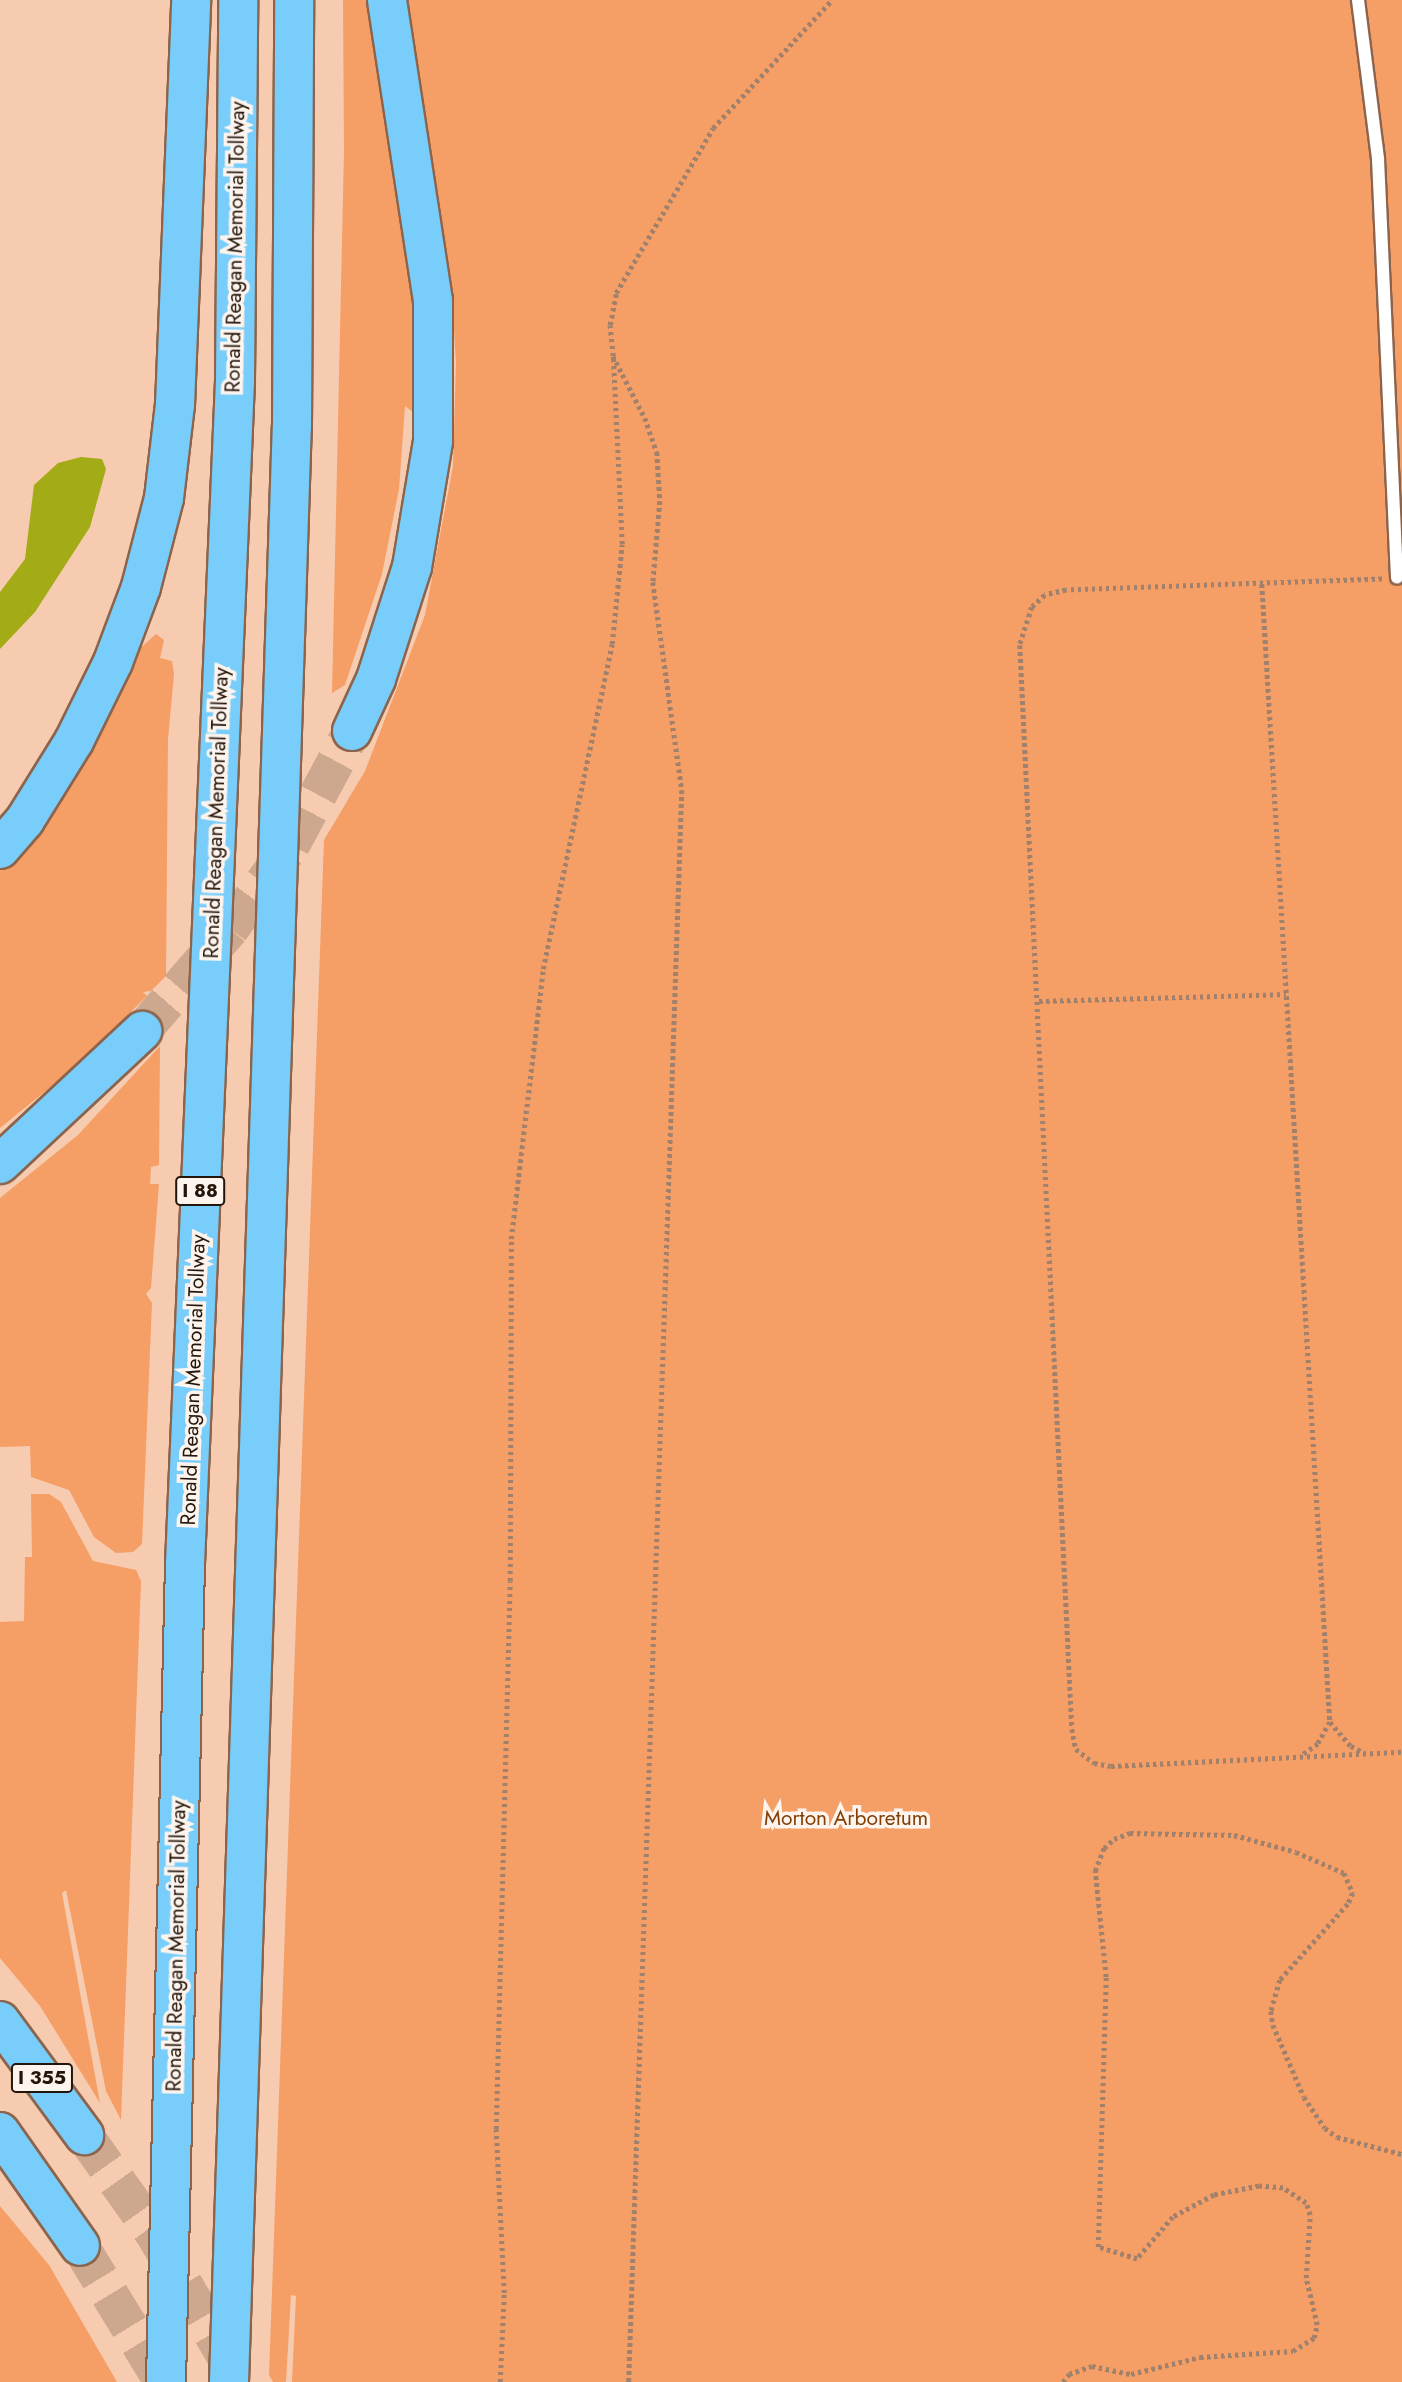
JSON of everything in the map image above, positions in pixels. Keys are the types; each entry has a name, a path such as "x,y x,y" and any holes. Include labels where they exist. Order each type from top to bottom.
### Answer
{"highway":[{"path":"0,849 25,820 74,741 113,662 141,587 164,498 175,405 191,0"},
{"name":"Ronald Reagan Memorial Tollway","path":"166,2382 185,1564 234,379 238,0"},
{"path":"229,2382 291,453 294,0"},
{"path":"352,731 376,679 412,567 433,441 433,301 387,0"},
{"path":"0,1164 142,1031"},
{"name":"I 355","path":"0,2021 84,2135"},
{"path":"0,2132 80,2246"}],"lane":[{"path":"1358,0 1378,159 1397,579"}],"path":[{"path":"500,2382 504,2293 496,2129 510,1581 511,1239 542,969 612,644 622,544 610,325 616,293 713,128 832,0"},
{"path":"612,356 645,418 657,452 660,501 653,582 682,790 629,2382"},
{"path":"1397,579 1066,590 1045,595 1032,607 1020,645 1071,1715 1076,1749 1094,1763 1111,1766 1402,1752"},
{"path":"1262,584 1330,1722 1318,1744 1298,1757"},
{"path":"1039,1001 1286,994"},
{"path":"1330,1722 1351,1746 1367,1754"},
{"path":"1063,2382 1069,2374 1092,2366 1131,2374 1200,2357 1293,2351 1314,2338 1317,2325 1306,2278 1310,2216 1306,2203 1283,2188 1259,2186 1214,2195 1173,2217 1137,2259 1098,2247 1107,1977 1095,1871 1104,1848 1114,1839 1130,1833 1234,1835 1296,1852 1344,1872 1353,1893 1348,1904 1280,1980 1271,2011 1273,2025 1304,2096 1325,2128 1337,2137 1402,2154"}],"green space":[{"path":"343,0 367,0 382,102 406,211 425,411 413,412 405,406 399,489 382,574 345,685 332,693 344,151"},
{"name":"Morton Arboretum","path":"402,0 1402,0 1402,2382 292,2382 296,2296 291,2295 286,2382 273,2382 269,2375 324,840 365,771 425,615 453,466 456,364 452,293"},
{"path":"156,634 164,640 160,658 172,661 174,674 168,739 166,976 151,991 143,992 147,996 74,1068 0,1128 0,862 136,652"},
{"path":"160,1046 159,1165 151,1167 150,1184 159,1184 151,1288 146,1294 152,1303 142,1544 133,1552 116,1553 94,1537 69,1490 31,1477 30,1446 0,1447 0,1198 78,1135"},
{"path":"31,1494 49,1494 61,1502 93,1561 136,1570 141,1581 121,2120 106,2091 66,1890 62,1893 100,2103 40,2006 0,1958 0,1622 24,1621 25,1557 32,1557"},
{"path":"0,2206 49,2265 117,2382 0,2382"}],"shaded area":[{"path":"81,457 102,459 106,469 90,527 35,612 0,649 0,592 25,559 34,485 58,463"}],"tunnel":[{"path":"142,1031 230,929 291,845 352,731"},
{"path":"84,2135 155,2235 236,2374"},
{"path":"80,2246 163,2382"}]}
